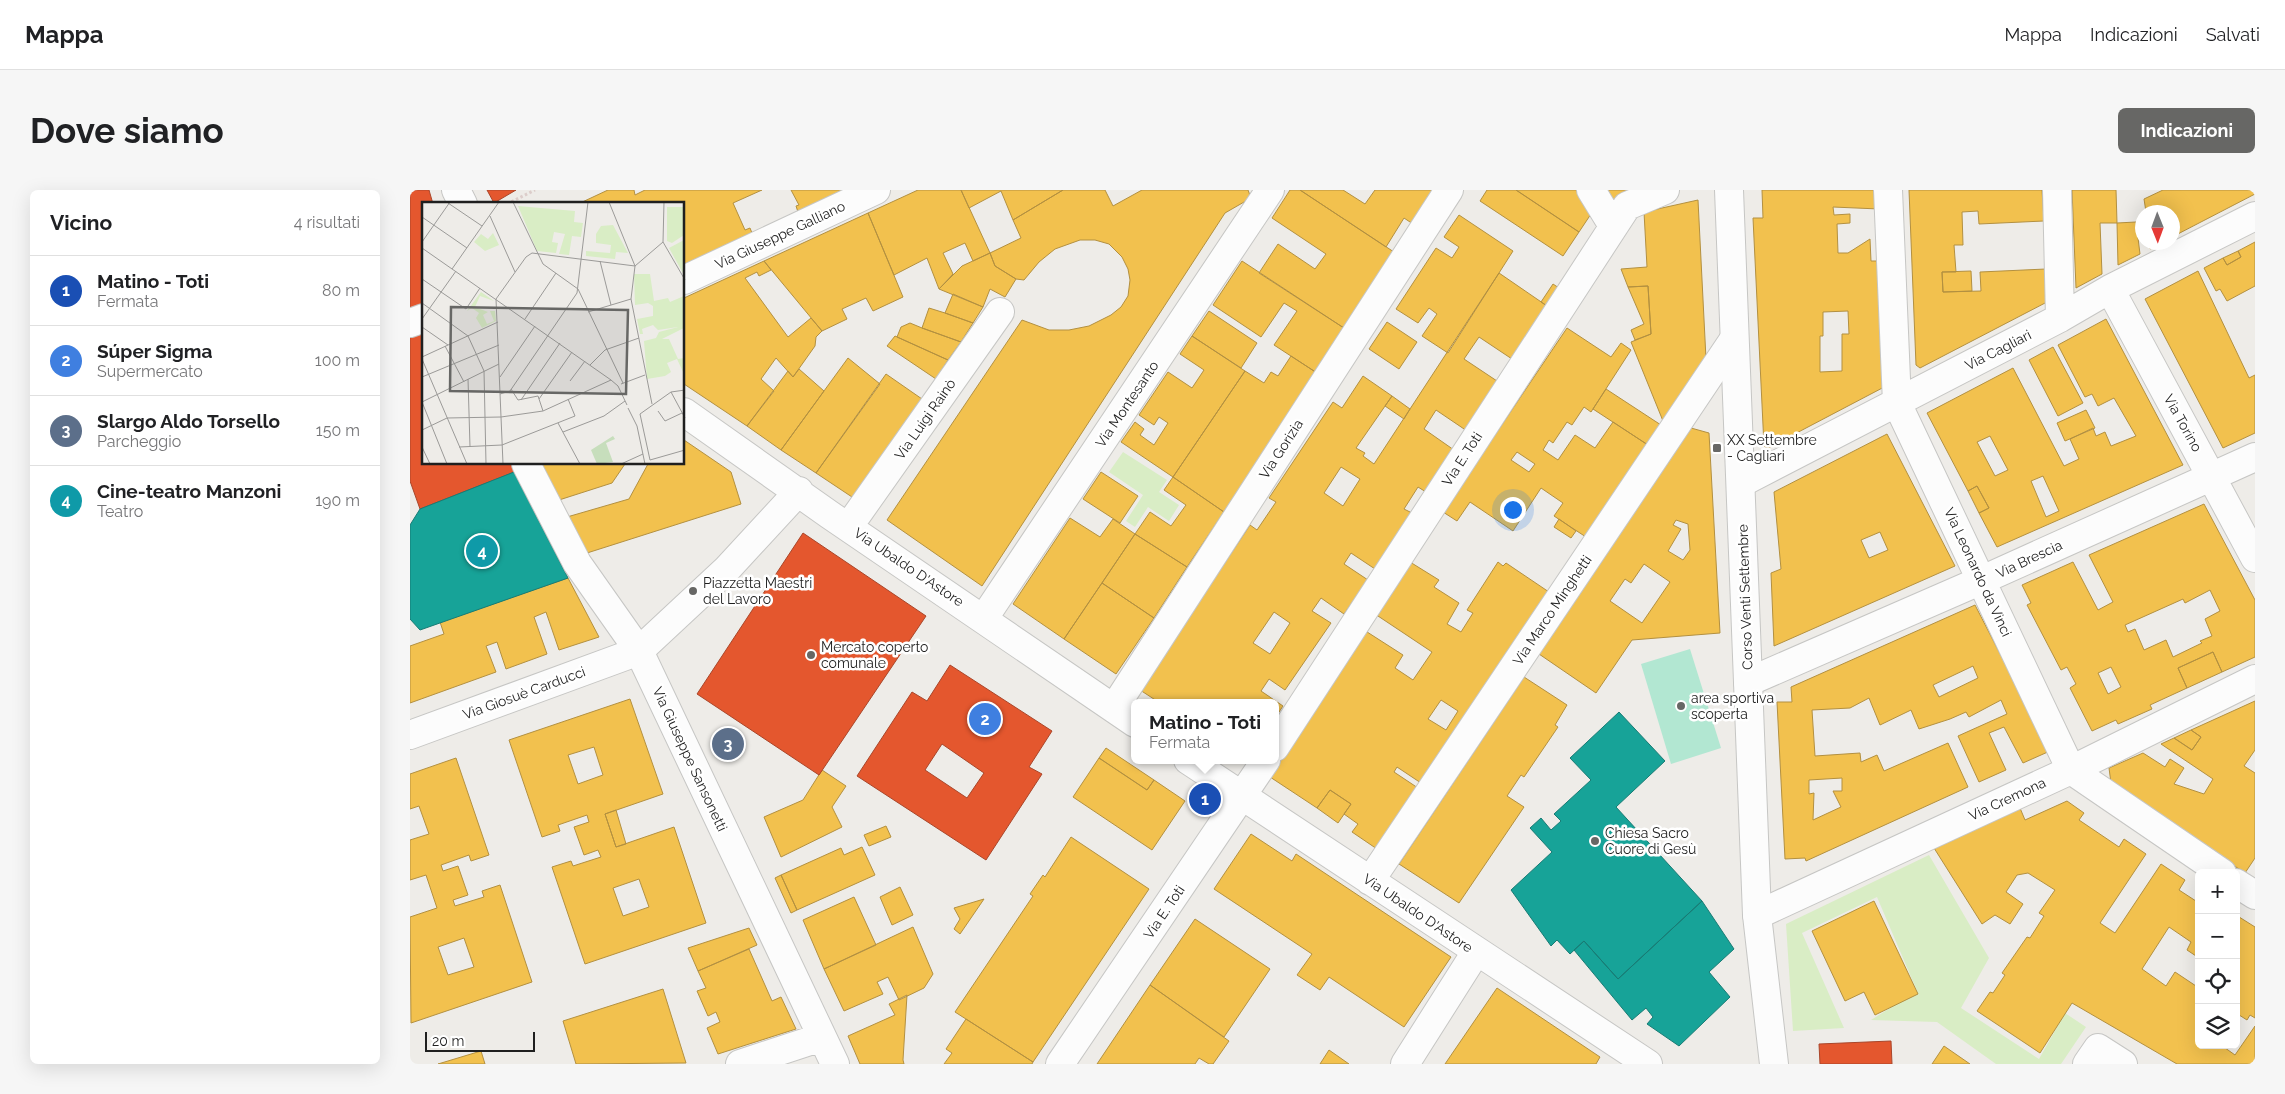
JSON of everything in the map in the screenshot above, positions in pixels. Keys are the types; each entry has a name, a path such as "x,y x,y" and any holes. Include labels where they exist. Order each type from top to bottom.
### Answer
{"street":[{"path":"456,190 462,202"},
{"name":"Via Giuseppe Galliano","path":"685,280 876,190"},
{"name":"Via Montesanto","path":"984,618 1270,190"},
{"name":"Via Gorizia","path":"1135,699 1449,190"},
{"path":"1591,190 1613,226"},
{"name":"Via E. Toti","path":"1279,741 1626,206 1665,190"},
{"name":"Corso Venti Settembre","path":"1729,190 1757,914 1774,1064"},
{"name":"Via Leonardo da Vinci","path":"1888,190 1897,403 2071,770"},
{"path":"2057,190 2060,318"},
{"name":"Via Cagliari","path":"1741,483 2060,318 2110,289 2255,216"},
{"name":"Via Torino","path":"2110,289 2212,475 2255,558"},
{"name":"Via Luigi Rainò","path":"849,526 1000,312"},
{"path":"410,323 422,319"},
{"name":"Via Marco Minghetti","path":"1370,881 1734,339"},
{"name":"Via Ubaldo D'Astore","path":"685,413 1124,716"},
{"name":"Via Brescia","path":"1748,682 1982,580 2255,456"},
{"name":"Via Giuseppe Sansonetti","path":"527,465 577,563 639,651 835,1064"},
{"path":"639,651 727,569 799,491"},
{"name":"Via Giosuè Carducci","path":"410,735 639,651"},
{"name":"Via Cremona","path":"1757,914 2071,770 2255,679"},
{"name":"Via Gorizia","path":"1124,716 1131,705"},
{"name":"Via Ubaldo D'Astore","path":"1194,764 1242,798 1648,1064"},
{"name":"Via E. Toti","path":"1060,1064 1263,764"},
{"path":"2071,770 2216,869"},
{"path":"2240,886 2255,895"},
{"path":"1405,1064 1476,952"},
{"path":"740,1064 822,1037"},
{"path":"2087,1064 2098,1048 2123,1064"}],"path":[{"path":"511,202 535,190"}],"green space":[{"path":"1123,452 1167,480 1159,492 1179,505 1169,521 1148,507 1135,527 1126,521 1143,495 1109,472"},
{"name":"area sportiva scoperta","path":"1690,649 1721,748 1671,764 1641,664"},
{"path":"1929,855 1989,958 1961,1008 2039,1059 2065,1013 2086,1027 2061,1064 1996,1064 1937,1022 1871,1020 1917,991 1877,897 1802,933 1844,1028 1793,1031 1786,924"}],"building: Abitazioni":[{"path":"608,190 634,190 635,195 645,190 762,190 733,203 745,230 750,228 752,233 685,265 685,202 582,202"},
{"path":"791,190 846,190 798,212 796,206 799,205"},
{"path":"918,190 961,190 990,253 973,261 965,243 943,253 953,274 939,289 927,258 894,275 868,213"},
{"path":"961,190 1063,190 1013,220 1001,191 969,208"},
{"path":"1063,190 1105,190 1113,206 1142,190 1248,190 1251,198 1225,213 982,586 887,520 1022,320 1049,330 1069,330 1089,326 1111,315 1121,307 1128,296 1130,280 1128,269 1122,257 1109,244 1095,240 1080,240 1055,249 1039,262 1024,280 1016,279 995,266 990,253 1021,238 1013,220"},
{"path":"1290,190 1300,190 1397,254 1347,330 1259,273 1278,244 1315,269 1326,254 1272,218"},
{"path":"1300,190 1343,190 1365,204 1375,190 1440,190 1416,226 1404,218 1386,247"},
{"path":"1487,190 1516,190 1579,232 1563,256 1480,201"},
{"path":"1516,190 1582,190 1595,208 1579,232"},
{"path":"1601,190 1643,190 1610,201"},
{"path":"1762,190 1879,190 1879,209 1833,207 1834,215 1850,214 1850,223 1837,224 1838,253 1848,253 1870,239 1871,261 1883,261 1888,385 1768,448 1764,446 1753,218 1763,218","holes":["1848,311 1849,334 1842,334 1842,371 1820,372 1820,336 1823,336 1823,312"]},
{"path":"1909,190 2042,190 2044,221 1979,224 1978,211 1962,212 1963,245 1954,245 1956,272 1942,272 1943,292 1981,291 1980,272 2046,269 2047,302 1920,368 1916,365"},
{"path":"2072,190 2116,190 2117,223 2100,223 2102,274 2076,288"},
{"path":"2163,190 2255,190 2255,194 2180,233 2180,205 2145,205 2144,199"},
{"path":"1698,200 1706,359 1663,421 1631,342 1651,334 1648,286 1628,287 1621,269 1647,267 1644,212"},
{"path":"868,213 903,297 873,311 866,298 842,309 847,319 822,331 764,261"},
{"path":"1459,215 1513,251 1448,353 1422,336 1437,314 1429,308 1418,323 1396,309 1436,248 1452,258 1459,247 1444,237"},
{"path":"2135,222 2135,250 2140,250 2140,254 2118,265 2117,223"},
{"path":"2255,242 2255,286 2227,301 2220,289 2216,291 2204,268 2223,258 2227,265 2241,257 2238,251"},
{"path":"2238,251 2241,257 2227,265 2223,258"},
{"path":"990,253 995,266 1016,279 1005,297 990,289 983,307 939,289 962,266"},
{"path":"764,261 771,270 759,276 757,272 745,278 788,337 811,318 822,331 816,337 815,346 793,377 776,358 761,379 774,391 747,426 685,385 685,298"},
{"path":"1242,261 1347,330 1317,373 1274,345 1297,311 1284,303 1261,337 1213,305"},
{"path":"1971,271 1972,291 1943,292 1942,272"},
{"path":"2198,271 2249,378 2255,375 2255,433 2223,448 2145,299"},
{"path":"1499,273 1550,308 1515,361 1479,337 1464,359 1500,383 1467,431 1436,410 1424,429 1454,450 1426,492 1418,487 1404,509 1412,513 1375,569 1351,553 1344,564 1368,580 1344,614 1321,598 1312,611 1331,623 1285,690 1269,679 1261,691 1273,699 1154,699 1140,690 1250,525 1257,530 1276,502 1269,498 1333,402 1342,408 1363,376 1392,396 1356,448 1365,453 1363,456 1374,464","holes":["1341,467 1360,479 1343,506 1324,493","1274,612 1290,623 1270,654 1253,643"]},
{"path":"1553,284 1562,290 1550,308 1541,302"},
{"path":"1648,286 1651,334 1635,340 1631,330 1644,324 1628,287"},
{"path":"953,294 983,307 973,323 945,313"},
{"path":"929,308 973,323 961,342 922,328"},
{"path":"1209,311 1257,343 1241,368 1192,336"},
{"path":"2106,319 2183,465 1997,547 1979,513 1989,508 1977,486 1968,491 1927,413 2013,368 2064,466 2079,459 2070,439 2093,428 2096,436 2105,432 2111,446 2136,436 2114,398 2098,406 2092,394 2085,397 2058,345","holes":["1990,436 2008,470 1995,476 1977,442","2043,476 2059,511 2046,517 2031,481"]},
{"path":"1387,322 1417,342 1399,369 1369,349"},
{"path":"910,323 961,342 948,360 897,337 901,327"},
{"path":"1567,328 1611,357 1621,343 1631,350 1591,412 1584,407 1572,425 1567,422 1553,443 1549,440 1543,450 1558,460 1575,435 1595,448 1613,422 1648,445 1586,537 1554,516 1563,503 1541,488 1513,531 1470,502 1457,521 1443,512","holes":["1517,452 1535,464 1529,472 1511,460"]},
{"path":"895,336 948,360 936,379 887,346"},
{"path":"1192,336 1245,371 1173,477 1121,442 1135,422 1144,429 1140,435 1154,445 1168,423 1159,417 1154,425 1139,415 1168,372 1192,388 1204,370 1180,354"},
{"path":"2053,347 2083,403 2058,416 2029,360"},
{"path":"1291,356 1317,373 1224,512 1173,477 1245,371 1264,383 1271,372 1278,376"},
{"path":"848,358 880,384 816,473 781,450"},
{"path":"799,369 824,391 781,450 747,426 788,371 793,377"},
{"path":"886,374 922,399 855,499 816,473"},
{"path":"1606,389 1661,425 1648,445 1593,409"},
{"path":"1392,396 1410,409 1404,419 1385,406"},
{"path":"2086,410 2095,428 2065,441 2057,423"},
{"path":"1691,428 1709,433 1720,633 1632,640 1596,693 1539,654","holes":["1676,520 1688,524 1690,550 1683,560 1668,551 1681,529 1673,525","1644,564 1670,582 1642,623 1610,601 1625,579 1631,583"]},
{"path":"1887,434 1955,566 1774,646 1771,573 1781,569 1774,492","holes":["1880,532 1888,550 1869,558 1861,540"]},
{"path":"685,441 731,472 741,504 587,553 567,517 629,499 647,465 685,465"},
{"path":"542,465 624,465 612,483 559,500"},
{"path":"1101,472 1138,496 1120,523 1083,499"},
{"path":"1173,477 1224,512 1187,567 1135,534 1150,512 1171,526 1186,505 1164,490"},
{"path":"1977,486 1989,508 1979,513 1968,491"},
{"path":"2204,504 2255,600 2255,657 2222,672 2213,652 2178,668 2187,688 2150,705 2152,709 2118,724 2116,720 2092,731 2070,688 2076,684 2067,667 2061,670 2027,605 2031,603 2022,585 2073,562 2098,610 2113,602 2089,555","holes":["2210,590 2220,611 2205,619 2212,636 2200,641 2202,643 2173,657 2166,640 2144,650 2135,629 2128,632 2125,625 2183,599 2185,603","2111,667 2121,687 2108,694 2098,673"]},
{"path":"1070,518 1100,537 1113,519 1135,534 1064,639 1013,604"},
{"path":"1559,519 1576,531 1571,538 1554,527"},
{"path":"1135,534 1187,567 1154,618 1102,583"},
{"path":"1410,562 1439,580 1434,587 1459,603 1447,624 1461,632 1473,613 1467,610 1498,562 1503,566 1506,563 1549,592 1421,783 1397,767 1394,772 1418,788 1377,849 1352,832 1358,824 1344,814 1351,804 1330,790 1317,808 1267,775 1274,764 1279,764 1279,757 1364,630 1403,655 1395,668 1413,680 1432,652 1375,614","holes":["1441,700 1458,711 1446,730 1428,719"]},
{"path":"568,578 599,637 559,650 546,612 534,617 547,654 506,669 497,642 486,646 496,672 410,703 410,646 444,634 440,622"},
{"path":"1102,583 1154,618 1116,674 1064,639"},
{"path":"1975,605 2050,751 2023,763 2004,727 1989,733 2006,770 1979,782 1958,736 2007,714 2001,700 1969,717 1966,712 1919,729 1911,710 1880,725 1869,698 1850,708 1812,710 1815,756 1860,753 1861,762 1877,755 1884,771 1948,743 1968,787 1806,861 1805,858 1785,859 1777,702 1792,702 1791,687","holes":["1973,666 1978,678 1939,697 1933,685","1842,778 1842,791 1833,791 1841,807 1813,820 1814,793 1809,794 1809,780"]},
{"path":"2213,652 2222,672 2187,688 2178,668"},
{"path":"1524,677 1567,705 1555,725 1558,727 1524,777 1521,775 1507,796 1524,807 1459,903 1399,864"},
{"path":"630,699 663,794 605,814 616,847 674,827 706,923 585,964 552,867 571,861 573,866 601,857 598,850 584,855 574,827 589,822 587,815 558,825 560,831 542,837 509,740","holes":["594,747 603,775 578,784 568,755","639,879 649,907 623,916 613,888"]},
{"path":"2255,701 2255,750 2244,766 2255,773 2255,858 2245,873 2111,783 2109,768 2143,753 2165,767 2170,759 2184,768 2174,784 2204,794 2213,779 2161,744 2174,738 2192,750 2201,737 2191,730"},
{"path":"1279,703 1283,706 1279,712"},
{"path":"2191,730 2201,737 2192,750 2174,738"},
{"path":"1106,748 1154,780 1147,790 1099,758"},
{"path":"456,758 489,855 471,861 469,855 441,865 443,871 458,866 468,895 453,900 455,906 484,897 482,891 500,885 532,982 411,1023 410,917 437,908 426,875 410,880 410,840 429,834 419,806 410,809 410,774","holes":["464,938 474,967 448,975 438,947"]},
{"path":"1099,758 1147,790 1154,780 1185,801 1152,850 1073,797"},
{"path":"822,770 846,786 832,807 842,827 781,857 764,817 803,800"},
{"path":"1330,790 1351,804 1338,823 1317,808"},
{"path":"2067,801 2084,813 2079,820 2119,847 2124,839 2146,854 2100,923 2115,933 2161,864 2185,880 2179,890 2195,900 2195,955 2187,950 2191,942 2169,927 2142,969 2166,986 2175,972 2195,985 2195,1049 2227,1049 2235,1055 2255,1026 2255,1064 2177,1064 2072,1003 2040,1053 1977,1011 1990,992 1993,993 2005,975 2002,973 2027,937 2030,938 2044,916 2039,913 2055,890 2028,873 2017,875 2006,892 2023,904 2010,924 1995,915 1982,924 1934,848 2020,808 2025,820"},
{"path":"616,810 626,844 616,847 605,814"},
{"path":"886,826 891,837 869,846 864,835"},
{"path":"1251,834 1292,861 1296,854 1451,957 1404,1027 1329,977 1320,990 1297,975 1312,954 1214,889"},
{"path":"1071,837 1149,889 1033,1062 955,1012 1033,896 1030,894 1043,875 1045,877"},
{"path":"862,847 875,875 797,910 781,875 841,848 844,855"},
{"path":"781,875 797,910 791,913 775,878"},
{"path":"900,887 913,915 892,925 880,897"},
{"path":"854,897 876,945 824,969 803,920"},
{"path":"984,899 960,934 954,929 960,919 954,908"},
{"path":"1874,901 1918,994 1875,1015 1864,992 1845,1001 1812,931"},
{"path":"2240,918 2255,927 2255,1018 2250,1015 2247,1020 2240,1016"},
{"path":"1195,919 1270,969 1224,1037 1150,985"},
{"path":"913,927 933,974 924,988 899,1000 888,977 877,982 883,994 844,1011 824,969"},
{"path":"749,928 757,945 698,971 688,948"},
{"path":"749,949 772,1001 781,997 796,1029 718,1054 707,1028 720,1022 716,1012 708,1016 697,991 706,988 698,971"},
{"path":"1150,985 1229,1041 1213,1064 1209,1064 1199,1058 1195,1064 1097,1064"},
{"path":"1497,988 1600,1057 1596,1064 1445,1064"},
{"path":"663,989 686,1063 576,1064 563,1021"},
{"path":"907,995 904,1064 860,1064 848,1036 895,1015 889,1004"},
{"path":"966,1019 1033,1062 1032,1064 944,1064 952,1053 946,1049"},
{"path":"1944,1046 1970,1064 1932,1064"},
{"path":"1329,1050 1349,1064 1320,1064"},
{"path":"481,1051 485,1064 438,1064"}],"building: Negozi":[{"path":"410,190 429,190 432,202 422,202 422,309 410,314"},
{"path":"487,190 516,190 496,202 493,202"},
{"path":"422,333 422,465 518,465 520,470 420,509 410,481 410,337"},
{"name":"Mercato coperto comunale","path":"803,533 926,616 819,775 697,694"},
{"path":"950,665 1052,731 1029,767 1042,774 986,860 857,776 912,692 927,701","holes":["942,744 984,773 967,798 925,770"]},
{"path":"1891,1041 1892,1064 1820,1064 1819,1044"}],"building: Pubblico":[{"path":"514,472 568,578 420,630 410,619 410,525 420,509"},
{"name":"Chiesa Sacro Cuore di Gesù","path":"1619,712 1665,761 1616,807 1702,901 1618,979 1584,941 1570,954 1557,940 1551,946 1511,890 1552,852 1530,828 1541,818 1551,830 1561,821 1554,814 1591,780 1570,758"},
{"path":"1702,901 1734,949 1709,972 1730,997 1679,1046 1647,1024 1653,1017 1646,1008 1632,1020 1574,950 1584,941 1618,979"}],"place":[{"name":"XX Settembre - Cagliari","path":"1717,448"},
{"name":"Cine-teatro Manzoni","path":"482,551"},
{"name":"Piazzetta Maestri del Lavoro","path":"693,591"},
{"name":"Mercato coperto comunale","path":"811,655"},
{"name":"area sportiva scoperta","path":"1681,706"},
{"name":"Súper Sigma","path":"985,719"},
{"name":"Slargo Aldo Torsello","path":"728,744"},
{"name":"Matino - Toti","path":"1205,799"},
{"name":"Chiesa Sacro Cuore di Gesù","path":"1595,841"}]}
